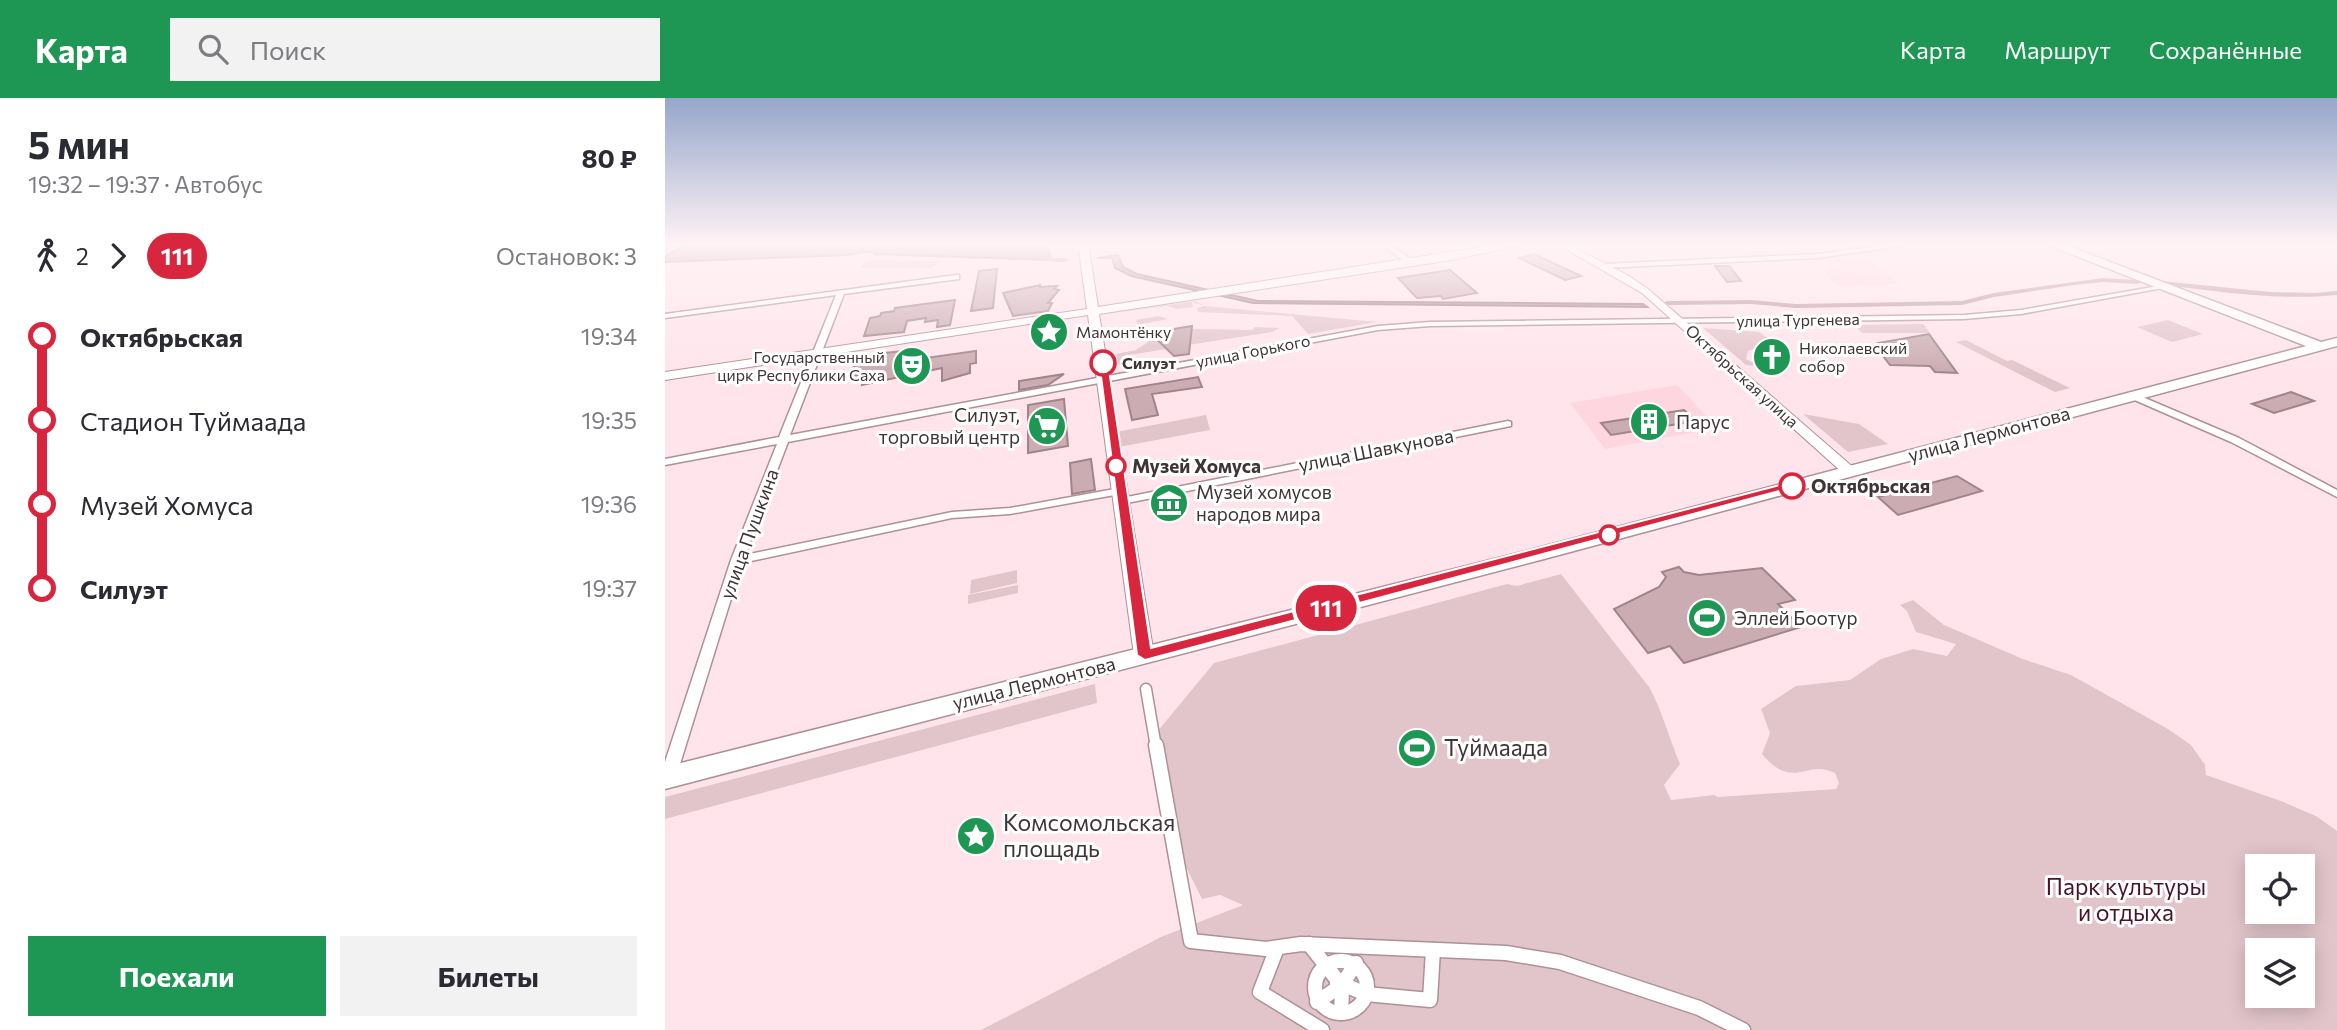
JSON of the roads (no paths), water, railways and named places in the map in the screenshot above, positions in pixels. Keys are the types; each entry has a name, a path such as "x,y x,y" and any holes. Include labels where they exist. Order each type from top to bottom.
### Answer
{"main road":[{"path":"1089,286 1145,655"},
{"path":"665,376 1252,286"},
{"path":"2164,287 2337,352"},
{"name":"улица Лермонтова","path":"666,778 1523,558 2337,342"}],"street":[{"path":"665,316 891,286"},
{"name":"Октябрьская улица","path":"1639,286 1682,321 1849,471"},
{"name":"улица Тургенева","path":"1682,321 1989,316 2164,287"},
{"name":"улица Пушкина","path":"666,778 737,560 840,294"},
{"name":"улица Горького","path":"665,462 1378,328 1430,324 1682,321"},
{"path":"2133,396 2235,440 2337,494"},
{"name":"улица Шавкунова","path":"737,560 952,515 1010,511 1121,496 1508,424"},
{"path":"1146,688 1177,878 1191,941 1266,949 1309,944 1506,953 1560,962 1699,1009 1743,1030"},
{"path":"1309,944 1341,985 1366,994 1430,1000 1433,950"},
{"path":"1277,948 1259,992 1322,1030"},
{"path":"1342,960 1356,963 1366,974 1366,994 1355,1007 1341,1013 1329,1012 1317,1002 1315,983 1326,967 1342,960"},
{"path":"1317,1002 1341,985 1356,963"},
{"path":"1341,985 1341,1013"}],"waterway":[{"path":"1667,303 1751,302 1796,306 1962,303 2051,286"},
{"path":"2193,286 2270,295 2337,293"}],"place":[{"name":"Мамонтёнку","path":"1049,332"},
{"name":"Николаевский собор","path":"1772,357"},
{"name":"Силуэт","path":"1103,363"},
{"name":"Государственный цирк Республики Саха","path":"912,366"},
{"name":"Парус","path":"1649,422"},
{"name":"Силуэт, торговый центр","path":"1047,426"},
{"name":"Музей Хомуса","path":"1116,466"},
{"name":"Октябрьская","path":"1792,486"},
{"name":"Музей хомусов народов мира","path":"1169,503"},
{"name":"Эллей Боотур","path":"1707,618"},
{"name":"Туймаада","path":"1417,748"},
{"name":"Комсомольская площадь","path":"976,836"}],"park label":[{"name":"Парк культуры и отдыха","path":"2126,900"}]}
